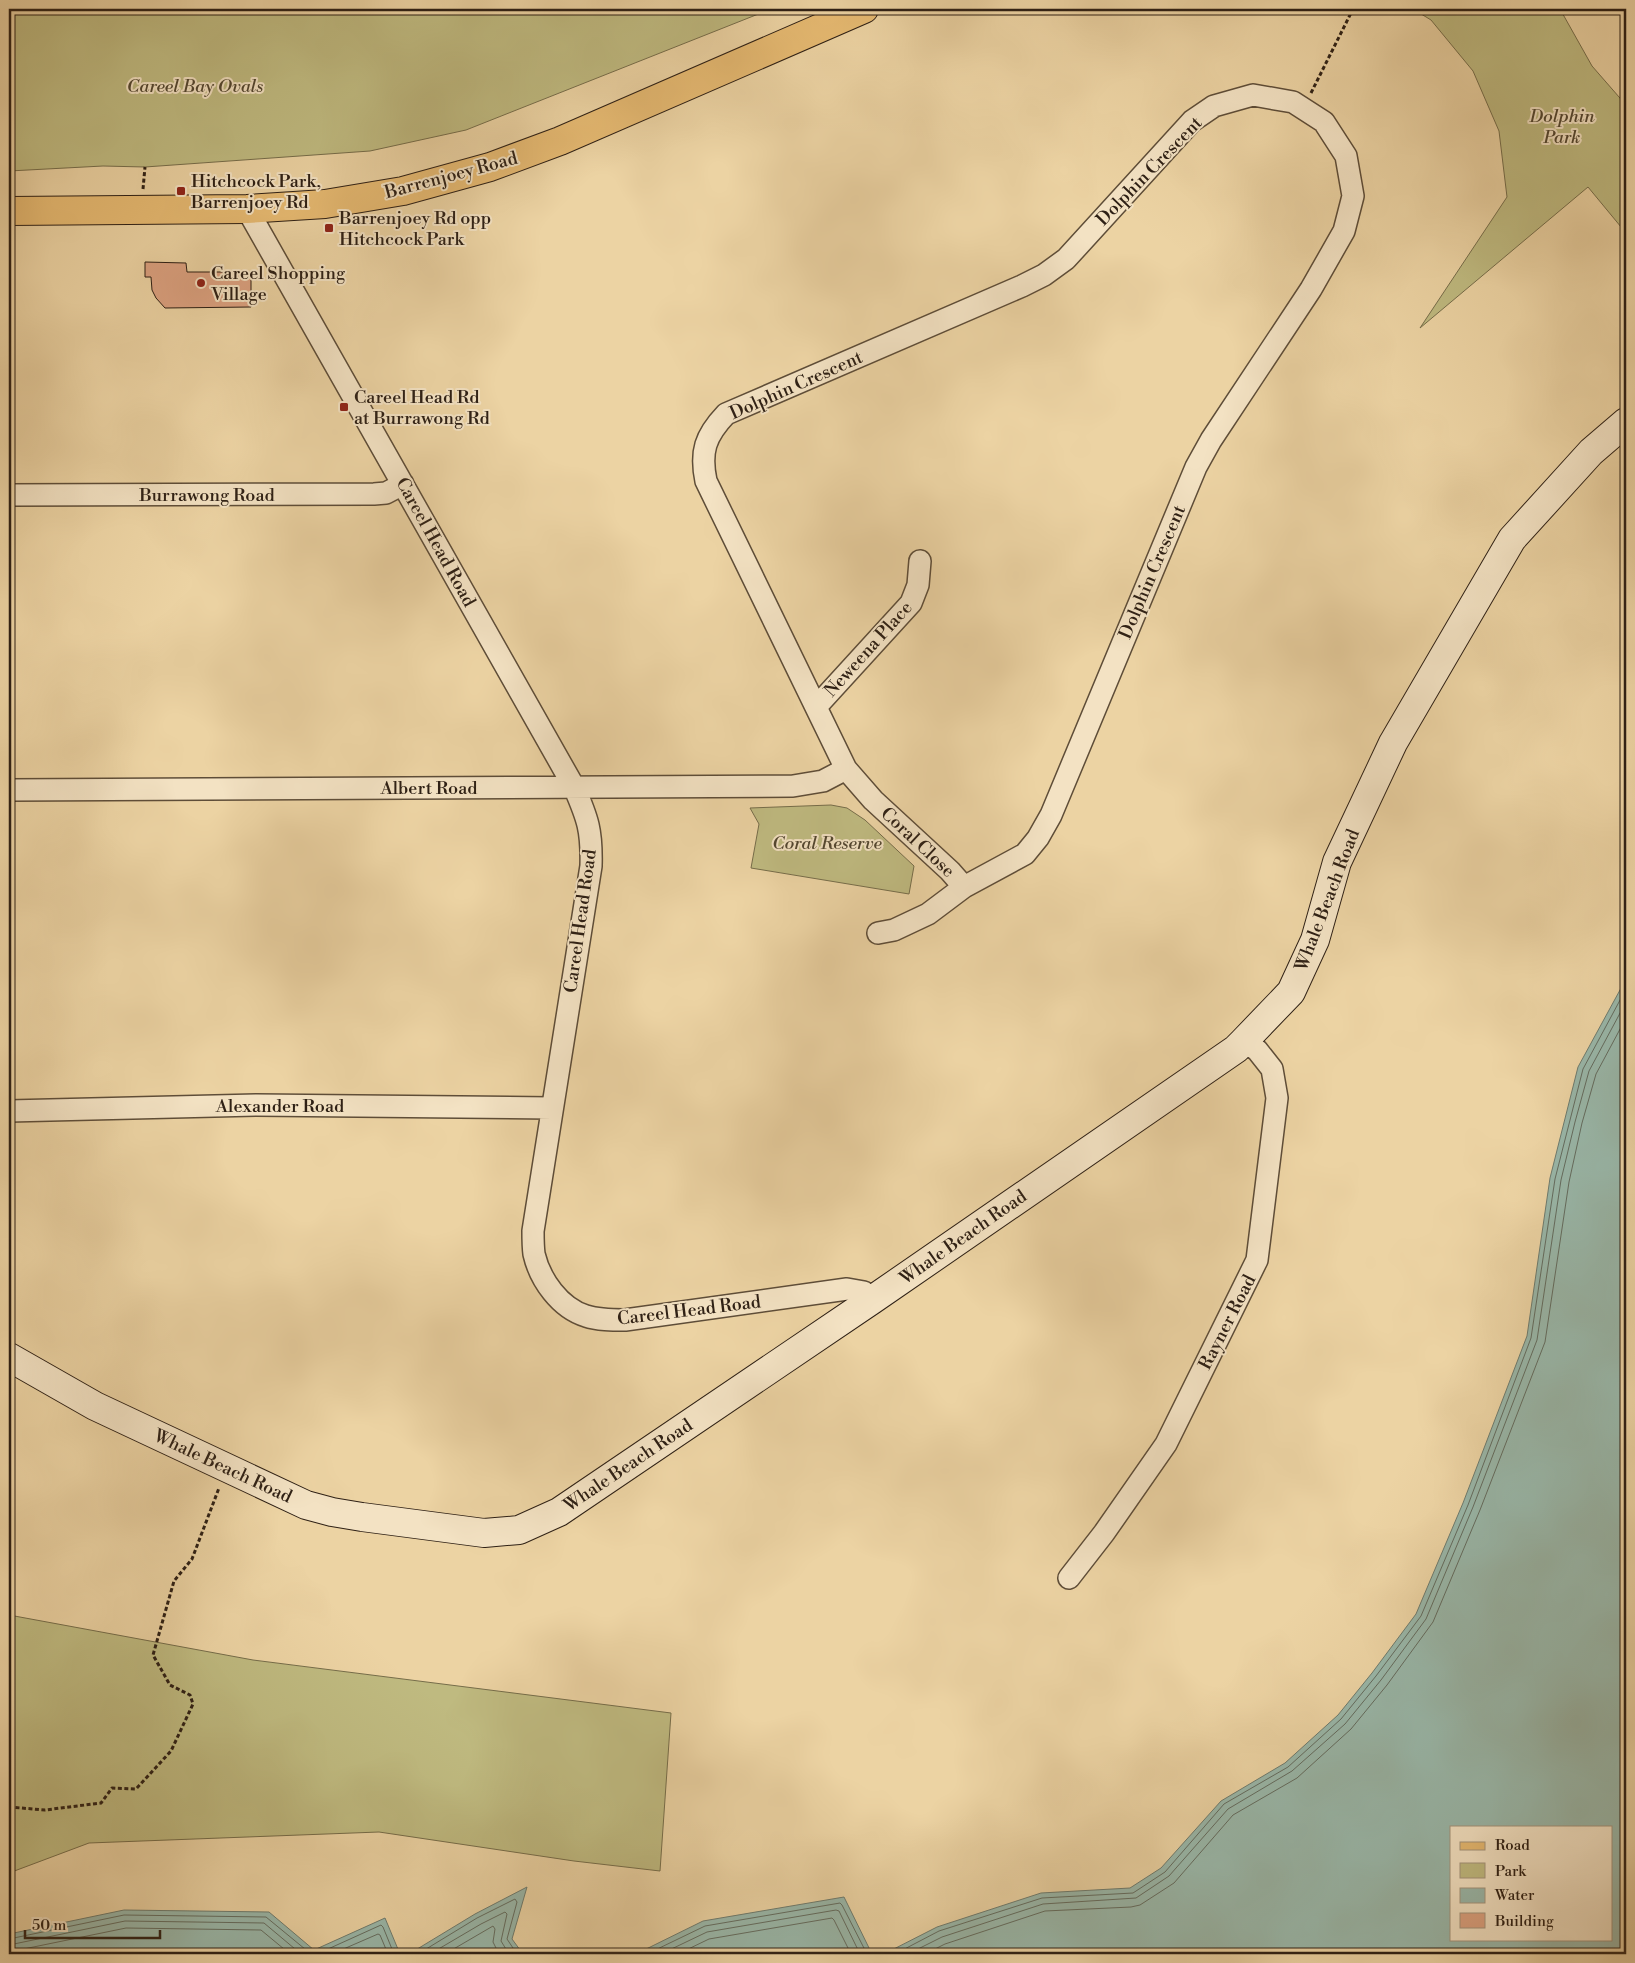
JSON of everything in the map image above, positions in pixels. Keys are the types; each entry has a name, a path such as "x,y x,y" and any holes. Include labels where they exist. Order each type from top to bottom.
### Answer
{"main road":[{"name":"Barrenjoey Road","path":"9,210 247,208 325,204 403,192 490,167 560,141 864,9"},
{"name":"Whale Beach Road","path":"9,1357 95,1406 306,1505 332,1512 484,1533 519,1530 559,1512 872,1300 1236,1049 1243,1042 1291,992 1315,940 1337,862 1393,743 1512,539 1591,452 1626,422"}],"street":[{"name":"Dolphin Crescent","path":"846,768 706,481 702,467 703,452 716,425 726,414 1044,275 1066,258 1192,122 1214,106 1253,96 1293,102 1324,122 1346,156 1353,196 1344,231 1312,289 1211,440 1196,467 1051,815 1024,854 964,888"},
{"name":"Careel Head Road","path":"247,208 574,787 588,819 592,847 591,866 533,1230 534,1253 541,1274 564,1304 575,1312 587,1317 625,1320 847,1289 864,1292 872,1300"},
{"name":"Burrawong Road","path":"9,495 374,494 386,493 403,484"},
{"name":"Neweena Place","path":"816,707 911,603 918,585 920,561"},
{"name":"Coral Close","path":"846,768 873,800 950,871 964,888 928,914 894,930 878,933"},
{"name":"Albert Road","path":"9,790 793,786 823,780 846,768"},
{"name":"Rayner Road","path":"1069,1578 1104,1533 1166,1444 1258,1260 1277,1098 1272,1069 1257,1050 1243,1042"},
{"name":"Alexander Road","path":"9,1111 256,1105 552,1108"}],"path":[{"path":"1303,109 1352,9"},
{"path":"9,1807 46,1810 101,1803 112,1788 136,1789 171,1751 193,1704 190,1695 170,1685 153,1655 174,1581 192,1559 226,1469"}],"green space":[{"name":"Careel Bay Ovals","path":"9,9 771,9 466,130 370,151 145,167 103,166 9,171"},
{"name":"Dolphin Park","path":"1413,9 1560,9 1592,66 1626,105 1626,233 1588,187 1420,328 1507,197 1499,131 1473,71 1431,20"},
{"name":"Coral Reserve","path":"831,805 847,808 865,820 914,866 909,894 751,868 759,824 750,808"},
{"path":"9,1615 253,1660 671,1713 660,1871 574,1861 379,1832 89,1843 9,1873"}],"water":[{"path":"1626,979 1626,1954 884,1954 937,1927 1041,1893 1130,1888 1161,1868 1221,1801 1285,1763 1338,1715 1416,1614 1463,1503 1527,1336 1550,1178 1578,1067"},
{"path":"527,1887 512,1939 523,1954 409,1954 475,1914"},
{"path":"844,1897 872,1954 636,1954 703,1921"},
{"path":"124,1910 269,1912 314,1950 385,1918 400,1954 9,1954 9,1934"}],"building":[{"name":"Careel Shopping Village","path":"145,262 186,263 187,272 251,272 251,307 165,308 152,290 151,277 145,277"}],"place":[{"name":"Hitchcock Park, Barrenjoey Rd","path":"181,191"},
{"name":"Barrenjoey Rd opp Hitchcock Park","path":"329,228"},
{"name":"Careel Shopping Village","path":"201,283"},
{"name":"Careel Head Rd at Burrawong Rd","path":"344,407"}]}
